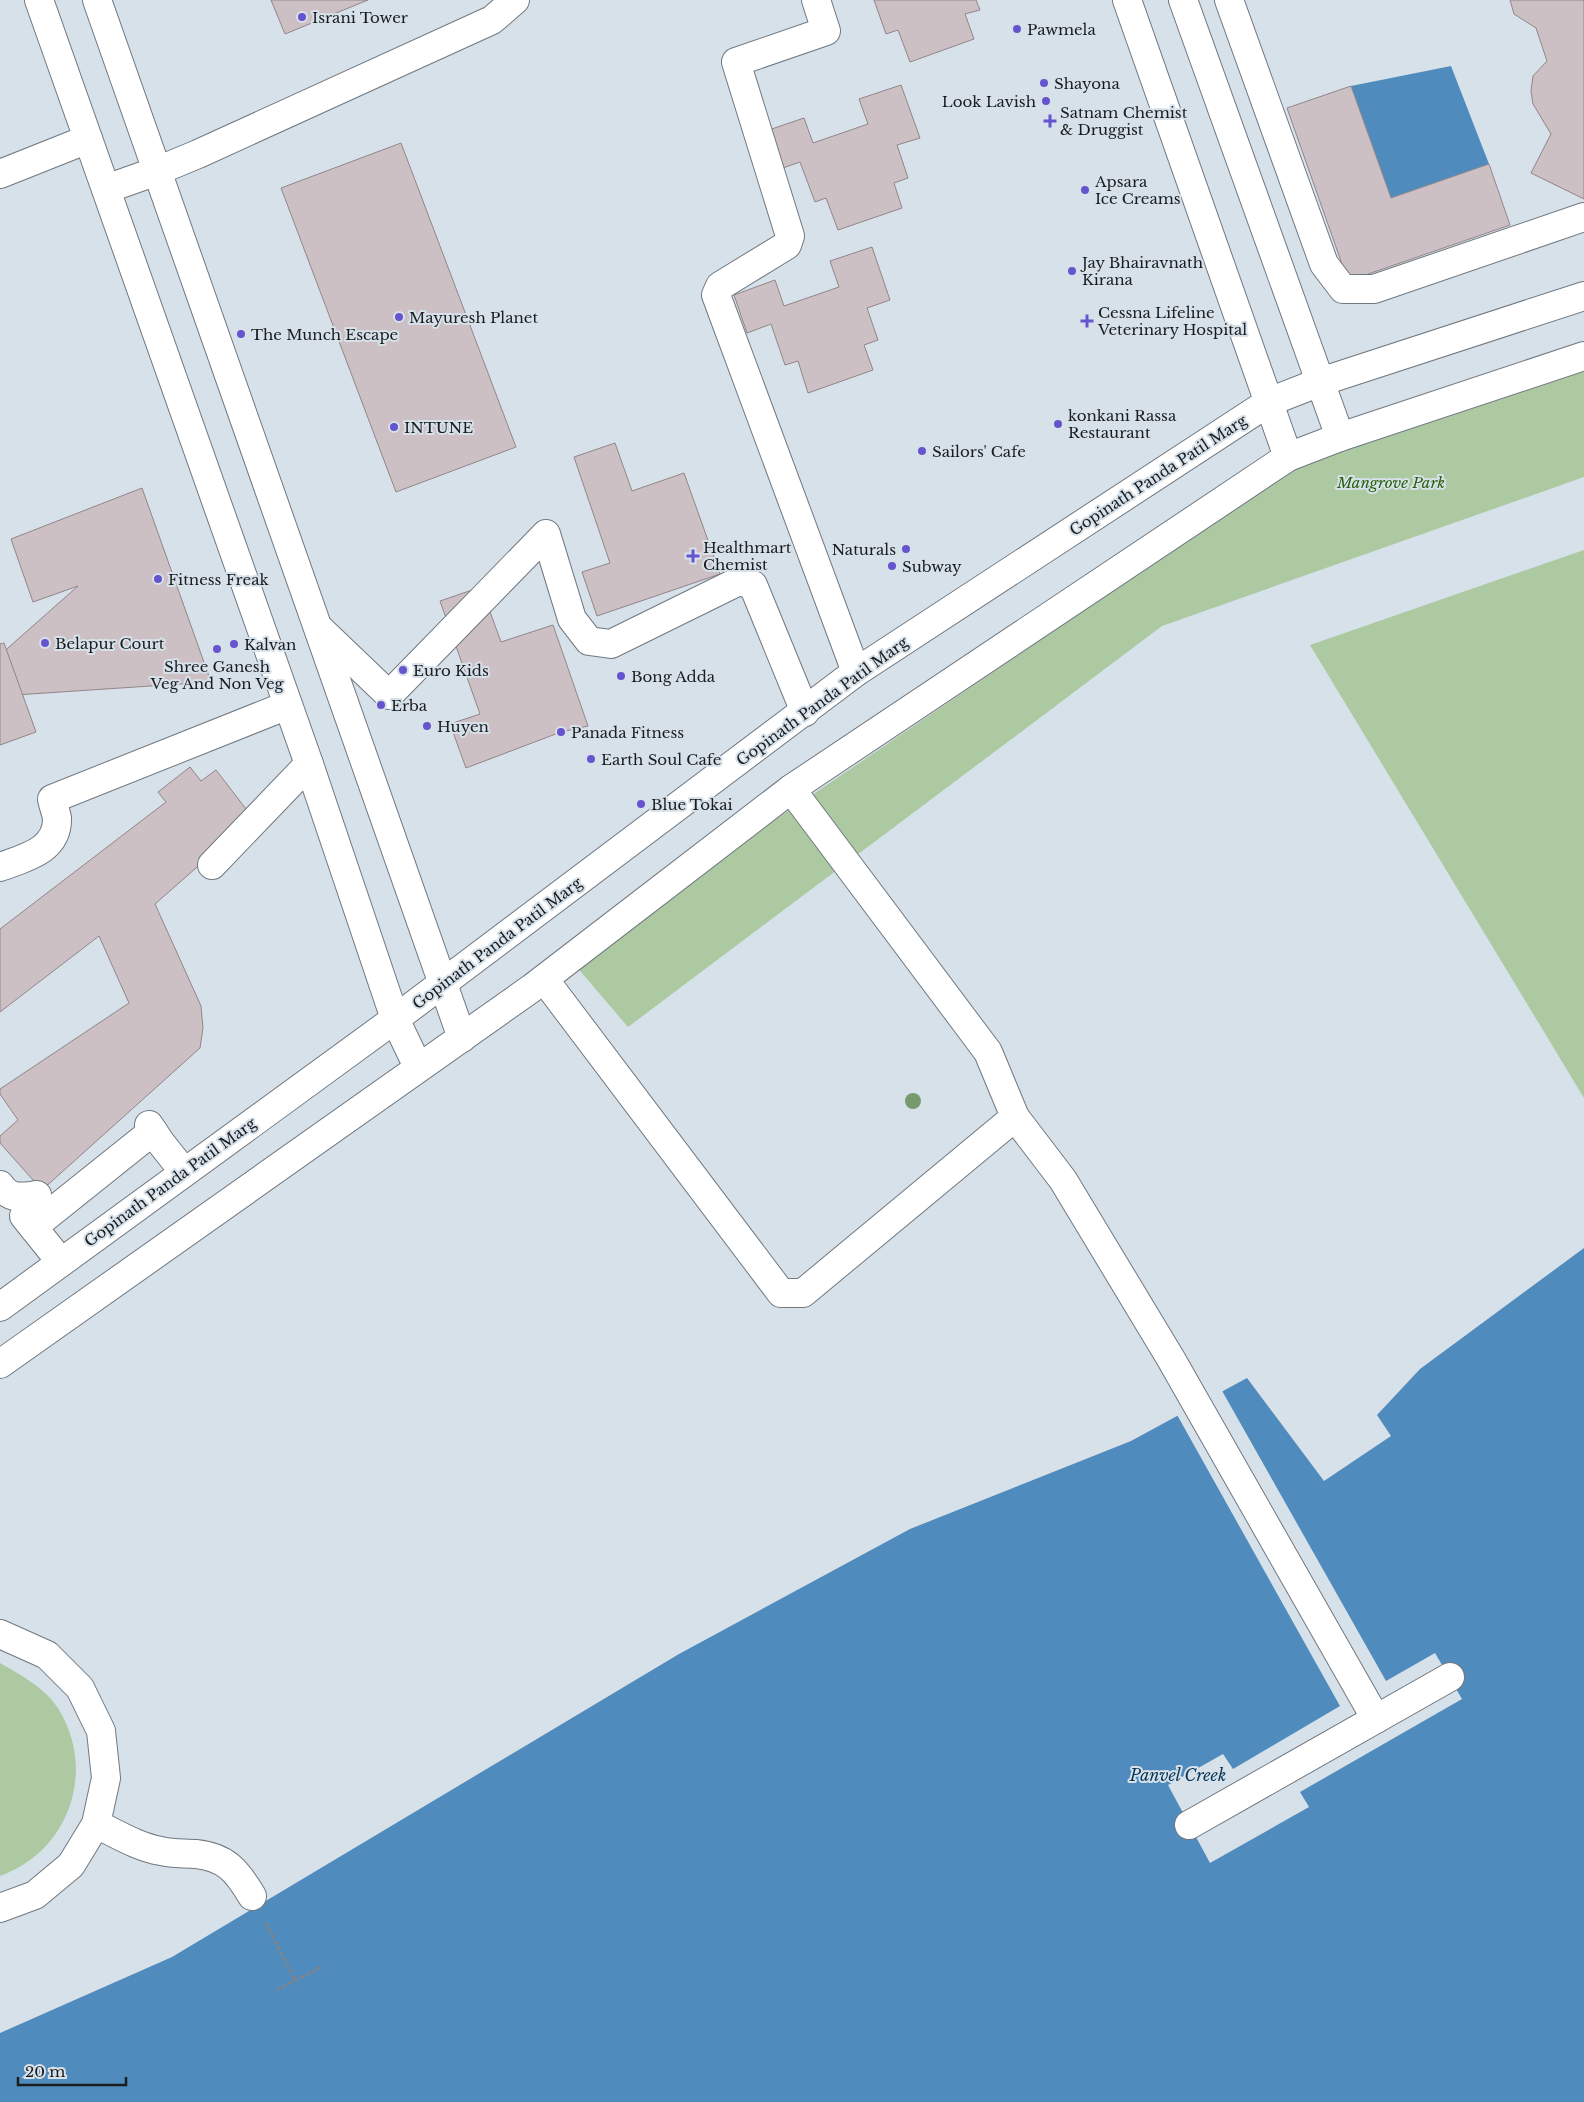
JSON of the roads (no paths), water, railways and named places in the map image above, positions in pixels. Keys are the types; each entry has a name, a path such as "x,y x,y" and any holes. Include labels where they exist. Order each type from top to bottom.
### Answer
{"street":[{"path":"39,0 309,764 396,1019 418,1067"},
{"path":"97,0 462,1038"},
{"path":"106,189 157,171 492,20 514,0"},
{"path":"816,0 826,30 736,62 790,236 787,245 720,286 716,295 856,672"},
{"path":"1127,0 1288,457"},
{"path":"1183,0 1340,437"},
{"path":"1229,0 1324,264 1343,289 1374,289 1584,217"},
{"path":"0,174 88,139"},
{"name":"Gopinath Panda Patil Marg","path":"0,1307 396,1019 856,672 1269,402 1320,382 1584,296"},
{"path":"0,1364 544,979 791,789 1288,457 1340,437 1584,356"},
{"path":"317,626 389,695 546,534 572,618 589,641 611,644 739,580 753,585 805,712"},
{"path":"0,867 40,852 53,837 57,818 52,799 288,705"},
{"path":"212,865 309,764"},
{"path":"791,789 988,1052 1015,1117 1063,1180 1171,1359 1376,1718"},
{"path":"544,979 781,1293 803,1293 1015,1117"},
{"path":"31,1213 151,1128 184,1172"},
{"path":"0,1185 6,1194 15,1198 31,1213 61,1262"},
{"path":"0,1634 46,1655 80,1688 101,1731 106,1778 96,1824 71,1865 35,1894 0,1908"},
{"path":"1190,1825 1450,1677"},
{"path":"96,1824 144,1847 162,1852 198,1854 215,1858 230,1865 252,1896"}],"water":[{"path":"1451,66 1489,164 1391,198 1351,86"},
{"name":"Panvel Creek","path":"1584,1248 1584,2102 0,2102 0,2033 172,1957 679,1654 910,1529 1131,1441 1247,1378 1324,1481 1391,1436 1377,1415 1420,1369"}],"place":[{"name":"Israni Tower","path":"302,17"},
{"name":"Pawmela","path":"1017,29"},
{"name":"Shayona","path":"1044,83"},
{"name":"Look Lavish","path":"1046,101"},
{"name":"Satnam Chemist & Druggist","path":"1050,121"},
{"name":"Apsara Ice Creams","path":"1085,190"},
{"name":"Jay Bhairavnath Kirana","path":"1072,271"},
{"name":"Mayuresh Planet","path":"399,317"},
{"name":"Cessna Lifeline Veterinary Hospital","path":"1087,321"},
{"name":"The Munch Escape","path":"241,334"},
{"name":"konkani Rassa Restaurant","path":"1058,424"},
{"name":"INTUNE","path":"394,427"},
{"name":"Sailors' Cafe","path":"922,451"},
{"name":"Naturals","path":"906,549"},
{"name":"Healthmart Chemist","path":"693,556"},
{"name":"Subway","path":"892,566"},
{"name":"Fitness Freak","path":"158,579"},
{"name":"Belapur Court","path":"45,643"},
{"name":"Kalvan","path":"234,644"},
{"name":"Shree Ganesh Veg And Non Veg","path":"217,649"},
{"name":"Euro Kids","path":"403,670"},
{"name":"Bong Adda","path":"621,676"},
{"name":"Erba","path":"381,705"},
{"name":"Huyen","path":"427,726"},
{"name":"Panada Fitness","path":"561,732"},
{"name":"Earth Soul Cafe","path":"591,759"},
{"name":"Blue Tokai","path":"641,804"}],"park label":[{"name":"Mangrove Park","path":"1391,482"}]}
